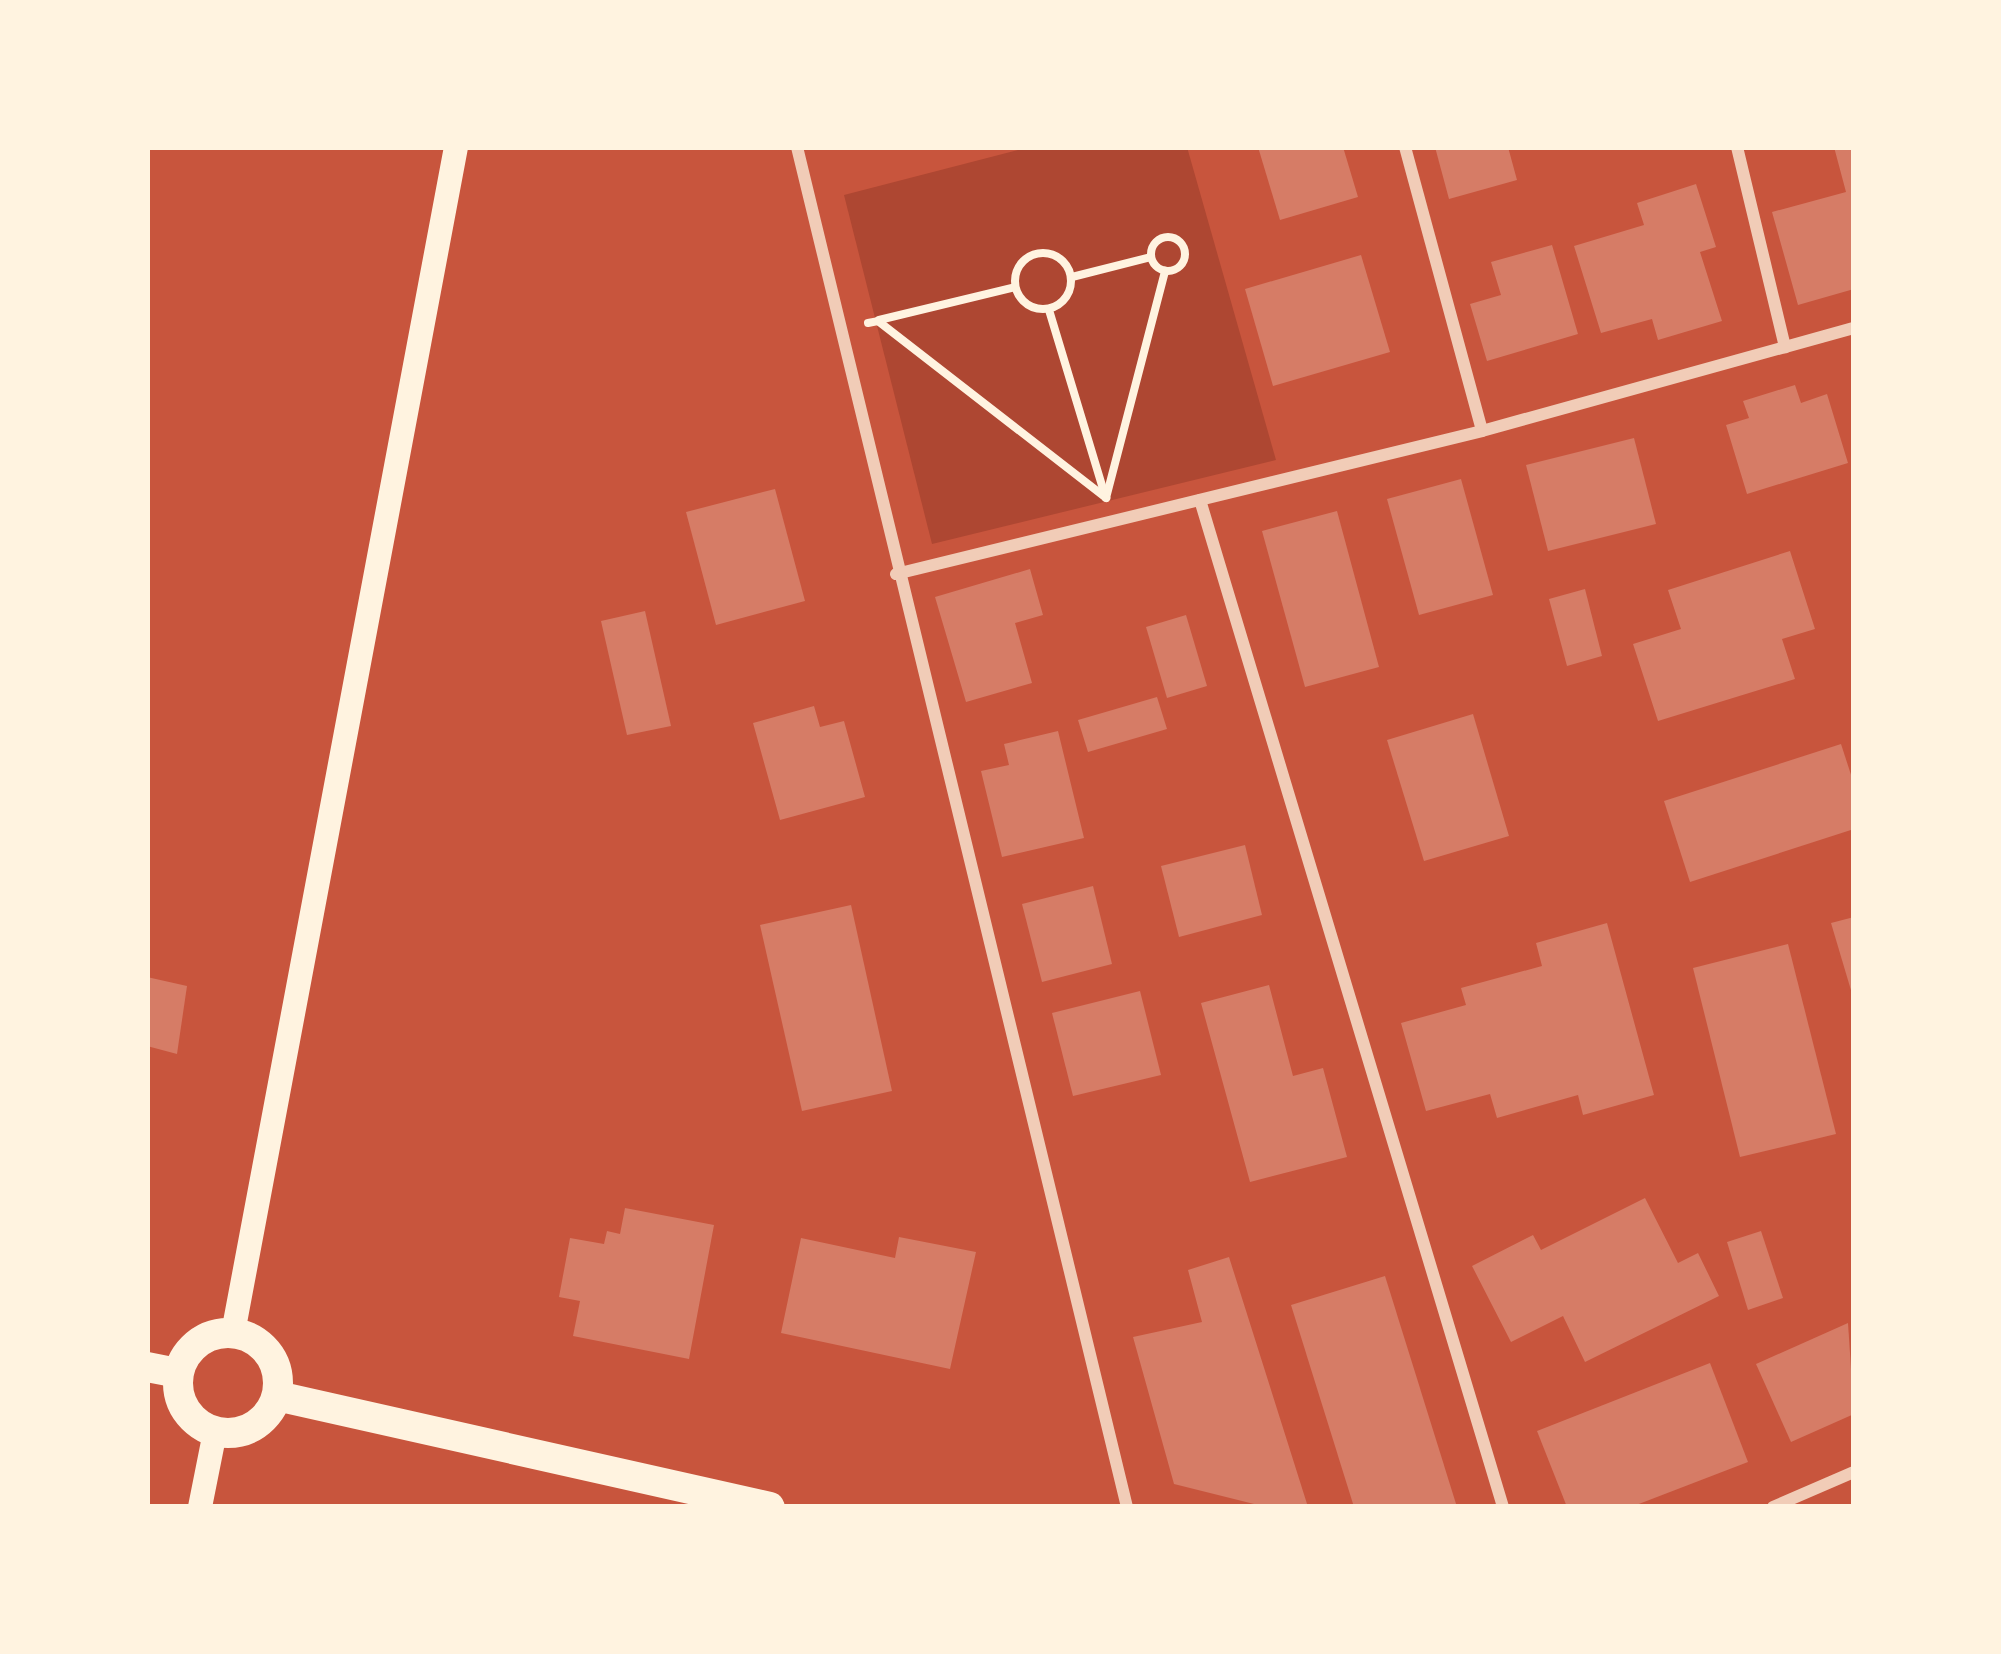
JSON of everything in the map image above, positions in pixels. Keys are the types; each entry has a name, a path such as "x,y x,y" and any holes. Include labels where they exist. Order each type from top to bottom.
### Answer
{"main road":[{"path":"233,1333 456,147"},
{"path":"233,1333 272,1357 277,1396 254,1426 215,1432 186,1410 178,1373 200,1341 233,1333"},
{"path":"147,1367 178,1373"},
{"path":"277,1396 770,1507"},
{"path":"200,1507 215,1432"}],"street":[{"path":"797,147 896,574 1127,1507"},
{"path":"1405,147 1482,431"},
{"path":"1737,147 1784,347"},
{"path":"896,574 1482,431 1854,328"},
{"path":"1200,500 1503,1507"},
{"path":"1773,1507 1854,1472"}],"path":[{"path":"1106,498 1165,271 1185,259 1180,241 1159,238 1151,257"},
{"path":"1046,252 1072,277 1063,303 1049,310 1027,306 1015,287 1016,269 1046,252"},
{"path":"1151,257 1165,271"},
{"path":"1072,277 1151,257"},
{"path":"839,330 1015,287"},
{"path":"1049,310 1106,498"},
{"path":"878,321 1106,498"}],"shaded area":[{"path":"1030,147 1187,147 1276,460 932,544 844,195"}],"building":[{"path":"1258,147 1343,147 1358,197 1280,220"},
{"path":"1435,147 1508,147 1517,180 1449,199"},
{"path":"1834,147 1854,147 1854,289 1798,305 1772,212 1846,192"},
{"path":"1696,184 1716,247 1700,252 1722,321 1658,340 1652,319 1601,333 1574,246 1644,225 1637,203"},
{"path":"1552,245 1578,334 1487,361 1470,304 1501,295 1491,262"},
{"path":"1361,255 1390,352 1273,386 1245,289"},
{"path":"1795,385 1801,403 1827,394 1848,463 1747,494 1726,425 1749,418 1743,401"},
{"path":"1634,438 1656,524 1548,551 1526,465"},
{"path":"1461,479 1493,595 1419,615 1387,499"},
{"path":"775,489 805,601 716,625 686,512"},
{"path":"1337,511 1379,667 1305,687 1262,531"},
{"path":"1790,551 1815,629 1782,639 1795,679 1658,721 1633,644 1681,629 1668,590"},
{"path":"1030,569 1043,615 1015,623 1032,683 966,702 935,597"},
{"path":"1585,589 1602,656 1567,666 1549,599"},
{"path":"645,611 671,726 627,735 601,621"},
{"path":"1186,615 1207,686 1167,698 1146,627"},
{"path":"1157,697 1167,729 1088,752 1078,720"},
{"path":"814,706 820,727 844,721 865,797 780,820 753,723"},
{"path":"1473,714 1509,836 1424,861 1387,740"},
{"path":"1058,731 1084,838 1002,857 981,771 1009,765 1004,744"},
{"path":"1841,744 1854,784 1854,829 1690,882 1664,801"},
{"path":"1245,845 1262,915 1179,937 1161,866"},
{"path":"1093,886 1112,964 1042,982 1022,904"},
{"path":"851,905 892,1091 802,1111 760,925"},
{"path":"1854,917 1854,997 1853,997 1831,923"},
{"path":"1607,923 1654,1095 1583,1115 1578,1095 1497,1118 1490,1094 1426,1111 1401,1023 1466,1005 1461,988 1542,966 1536,943"},
{"path":"1788,944 1836,1134 1740,1157 1693,968"},
{"path":"147,977 187,986 177,1054 147,1046"},
{"path":"1269,985 1293,1076 1323,1068 1347,1157 1250,1182 1201,1003"},
{"path":"1140,991 1161,1075 1073,1096 1052,1013"},
{"path":"1645,1198 1678,1263 1698,1253 1719,1296 1585,1362 1563,1316 1511,1342 1472,1266 1533,1235 1541,1250"},
{"path":"625,1208 714,1225 689,1359 573,1336 580,1301 559,1297 570,1238 604,1244 607,1231 620,1234"},
{"path":"1761,1231 1783,1298 1748,1310 1727,1242"},
{"path":"899,1237 976,1252 950,1369 781,1333 801,1238 895,1258"},
{"path":"1229,1257 1308,1507 1266,1507 1174,1484 1133,1337 1202,1322 1188,1270"},
{"path":"1385,1276 1457,1507 1354,1507 1291,1305"},
{"path":"1848,1323 1854,1414 1791,1442 1756,1364"},
{"path":"1710,1363 1748,1462 1631,1507 1567,1507 1537,1431"}]}
